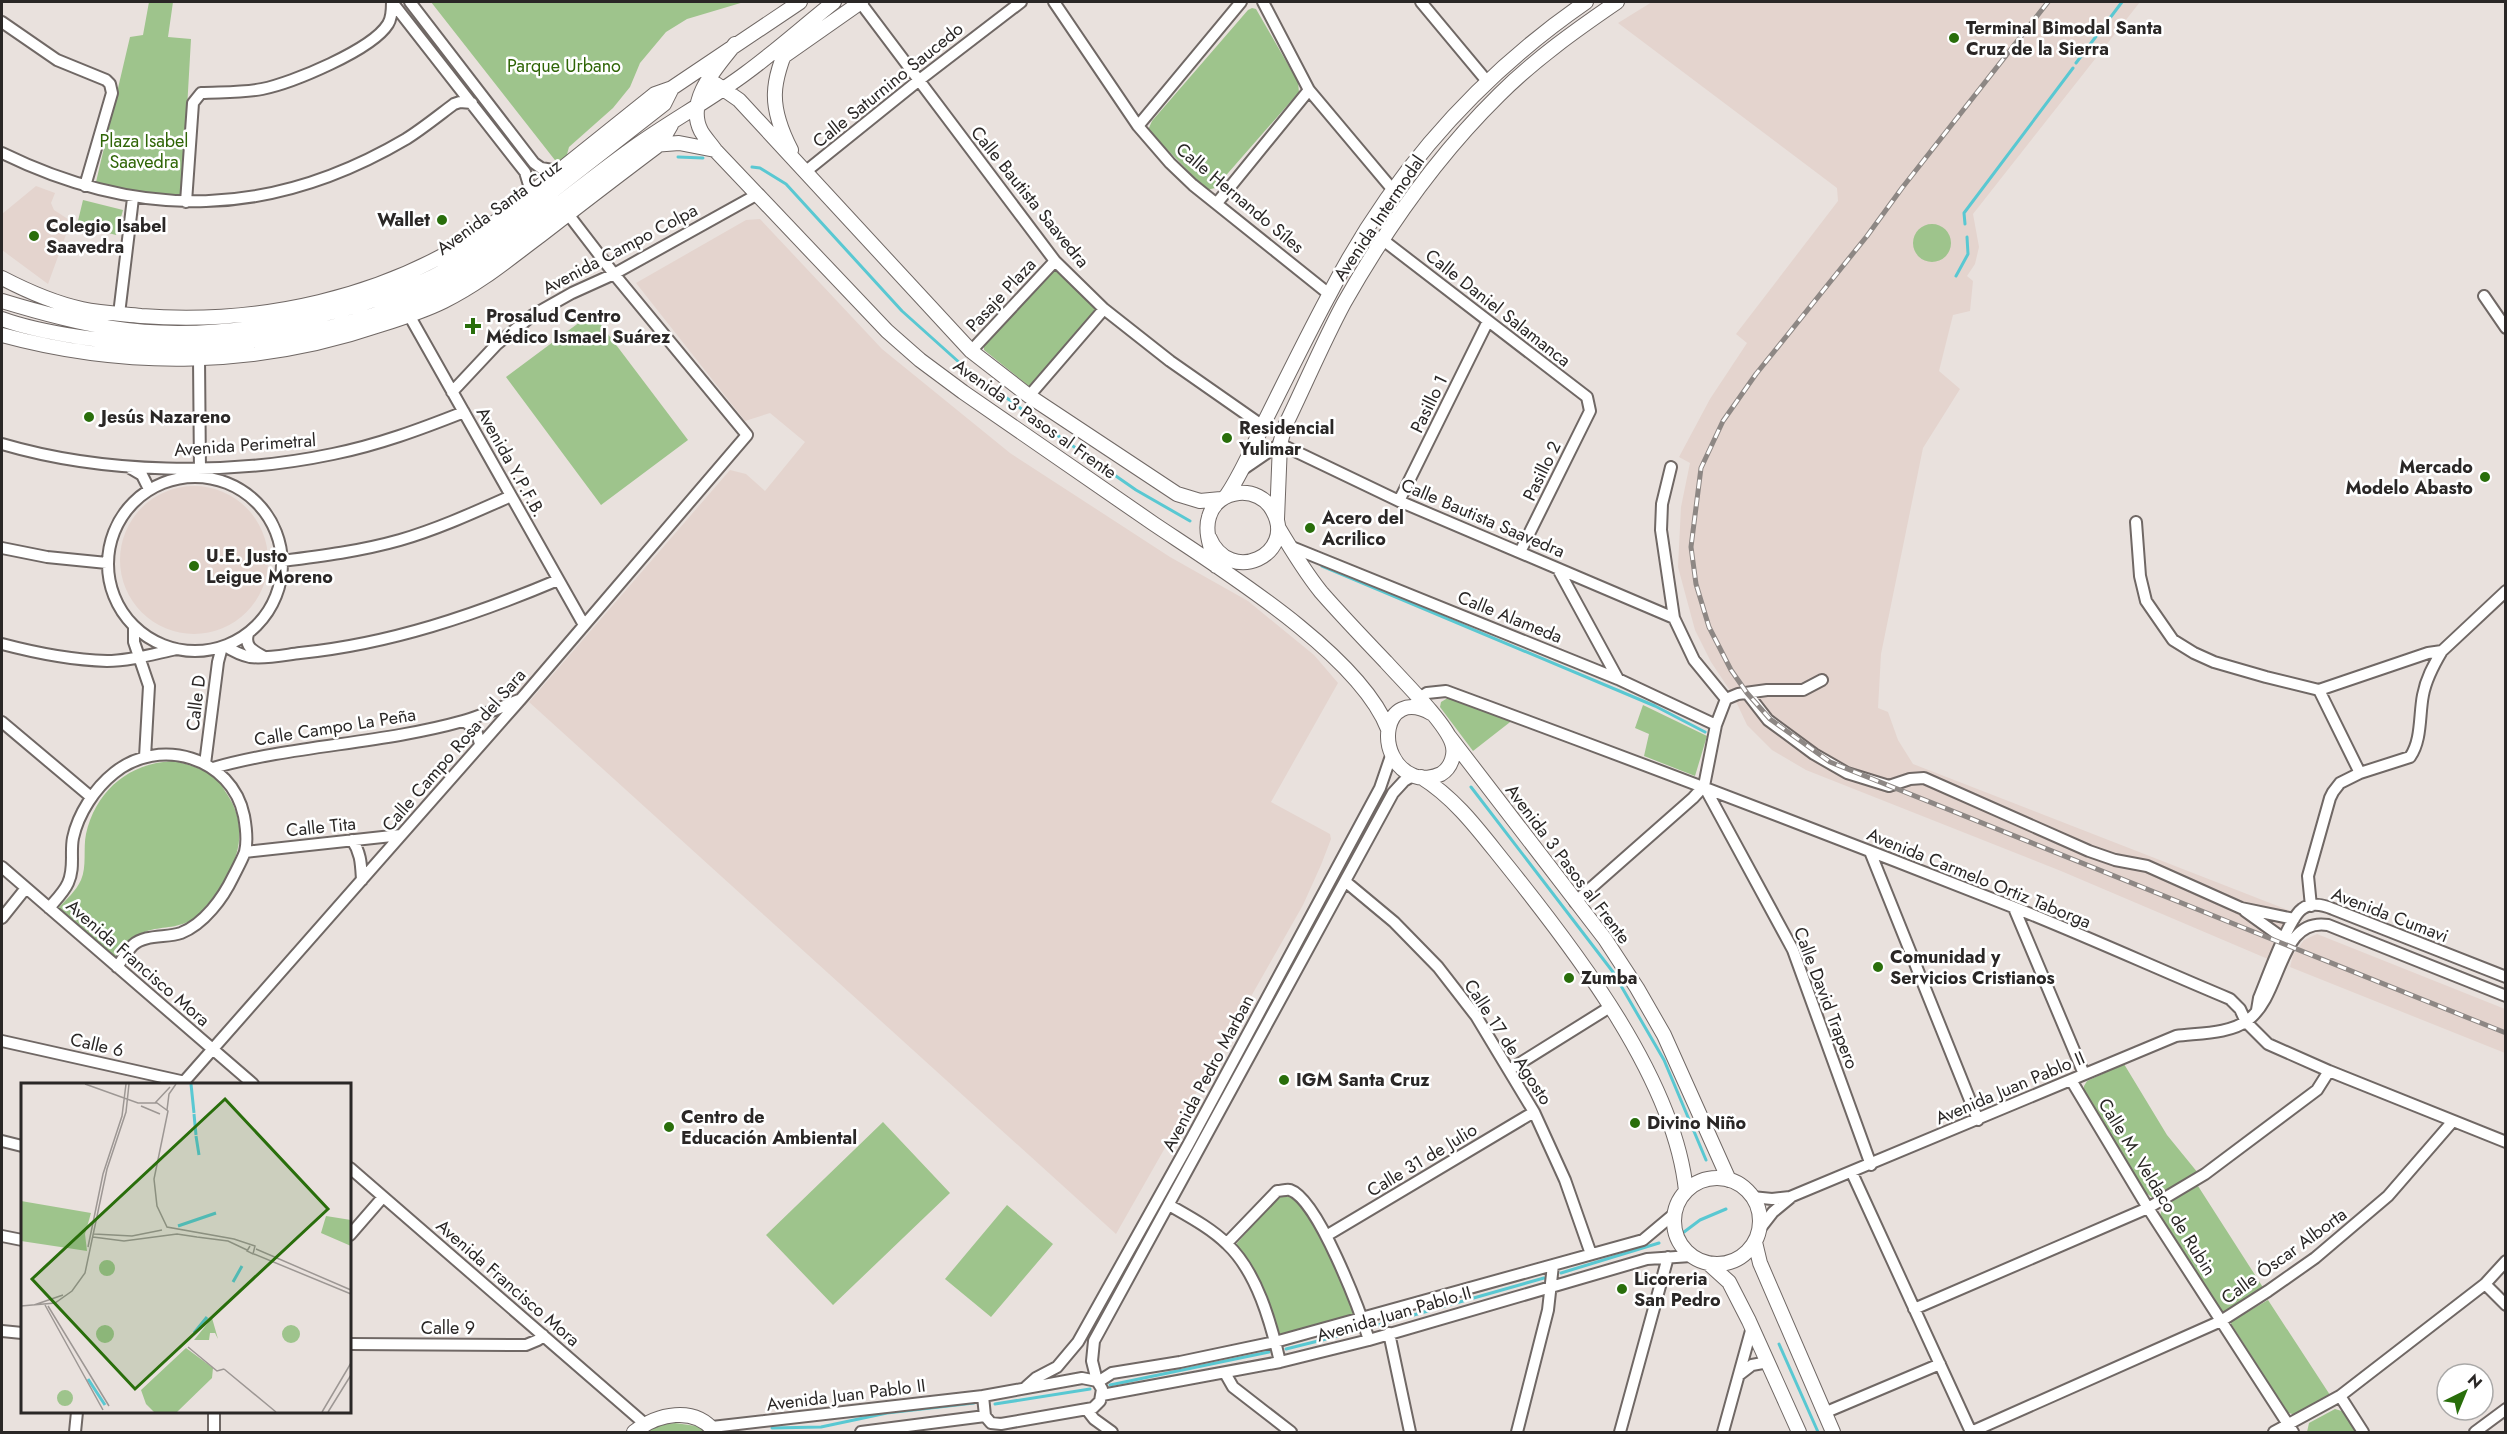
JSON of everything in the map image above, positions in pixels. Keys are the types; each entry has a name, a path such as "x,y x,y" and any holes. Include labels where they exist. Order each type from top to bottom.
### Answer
{"main road":[{"name":"Avenida Santa Cruz","path":"2,278 82,309 180,319 219,318 260,313 346,296 427,265 456,250 484,231 655,94 674,86 789,7 800,2"},
{"name":"Avenida Santa Cruz","path":"3,320 68,335 119,343 165,347 245,342 289,336 354,320 438,289 469,271 633,148 749,71 834,2"},
{"name":"Avenida Santa Cruz","path":"749,71 783,57 860,2"},
{"name":"Avenida Intermodal","path":"1277,523 1280,444 1285,426 1344,304 1383,240 1449,148 1500,94 1540,59 1617,2"},
{"name":"Avenida Intermodal","path":"1224,497 1245,468 1263,426 1329,294 1393,190 1435,136 1486,80 1523,47 1582,3"},
{"path":"792,36 774,88 774,109 786,141 802,169"},
{"path":"698,104 708,81 735,44"},
{"path":"674,86 697,80 708,81"},
{"name":"Avenida 3 Pasos al Frente","path":"708,81 740,100 971,351 1029,396 1177,494 1208,502 1224,497"},
{"name":"Avenida Santa Cruz","path":"2,301 102,326 161,332 234,329 350,308 432,277 462,260 664,104 674,86"},
{"name":"Avenida 3 Pasos al Frente","path":"698,104 697,119 701,131 715,150 887,331 920,360 1216,566 1301,628 1352,676 1376,705 1388,729"},
{"name":"Avenida Santa Cruz","path":"2,336 59,349 104,355 139,358 199,358 293,350 358,332 444,301 477,282 660,144 676,119"},
{"path":"1435,136 1449,148"},
{"path":"633,148 660,144 697,146 715,150"},
{"path":"1277,523 1277,536 1269,552 1254,561 1216,566 1209,537 1209,516 1224,497 1248,492 1258,495 1273,509 1277,523 1289,546 1320,590 1419,698 1449,736 1454,753 1452,762 1439,775 1418,776"},
{"path":"1209,537 1212,546 1226,559 1245,563"},
{"path":"1431,714 1416,707 1408,707 1394,715 1388,729 1392,753 1397,763 1440,789 1460,807 1522,884 1610,1007 1650,1076 1668,1116 1682,1157 1686,1191"},
{"name":"Avenida 3 Pasos al Frente","path":"1449,736 1605,939 1664,1035 1730,1180"},
{"path":"1799,1432 1752,1327 1729,1282 1708,1263 1691,1256 1675,1233 1676,1205 1686,1191 1706,1179 1730,1180 1752,1197 1760,1219 1757,1236 1760,1263 1833,1432"},
{"path":"1708,1263 1730,1262 1748,1250 1757,1236"},
{"path":"639,1428 669,1415 683,1414 699,1419 714,1430"}],"street":[{"path":"392,2 525,172 529,185 528,195"},
{"path":"186,202 193,103 196,97 201,93 261,89 303,76 348,55 384,29 389,22 392,2"},
{"path":"411,2 534,163 541,168 558,171"},
{"name":"Calle Bautista Saavedra","path":"860,2 1055,261 1104,309 1170,361 1263,426"},
{"name":"Calle Saturnino Saucedo","path":"802,169 1021,2"},
{"name":"Calle Hernando Síles","path":"1054,2 1138,126 1170,163 1329,294"},
{"path":"1138,126 1241,2"},
{"path":"1263,2 1309,90 1393,190"},
{"path":"1421,2 1486,80"},
{"path":"2,22 57,60 106,80 110,84 112,93 85,186"},
{"path":"1217,203 1309,90"},
{"path":"2,153 34,169 85,186 133,198 186,202 243,198 307,184 357,165 407,138 454,104 472,103"},
{"path":"485,119 492,118 495,111"},
{"name":"Avenida Campo Colpa","path":"452,392 497,344 532,315 614,274 758,194"},
{"path":"119,314 133,198"},
{"path":"568,214 614,274"},
{"name":"Calle Daniel Salamanca","path":"1383,240 1587,397 1590,404"},
{"name":"Pasaje Plaza","path":"971,351 1055,261"},
{"name":"Calle Campo Rosa del Sara","path":"184,1083 584,626 747,435 614,274"},
{"path":"2484,296 2505,327"},
{"path":"1029,396 1104,309"},
{"name":"Avenida Y.P.F.B.","path":"409,315 584,626"},
{"name":"Pasillo 1","path":"1399,501 1488,321"},
{"path":"199,358 200,472"},
{"name":"Pasillo 2","path":"1520,552 1590,411 1590,404"},
{"name":"Avenida Perimetral","path":"2,444 74,461 129,468 200,472 291,462 335,454 422,429 464,412"},
{"path":"1245,468 1280,444"},
{"name":"Calle Bautista Saavedra","path":"1280,444 1399,501 1674,618"},
{"path":"1671,467 1662,504 1661,530 1674,618 1694,660 1726,699"},
{"path":"129,468 142,475 149,489"},
{"path":"200,472 248,494 266,513 278,536 282,561 279,589 267,614 248,634 224,647 199,651 176,649 153,641 134,626 114,598 107,563 110,541 118,520 132,503 149,489 200,472"},
{"path":"282,561 342,553 400,540 457,520 511,496"},
{"path":"2136,522 2140,576 2146,601 2173,639 2194,653 2214,662 2319,690 2428,652 2442,651"},
{"name":"Calle Alameda","path":"1289,546 1618,679 1716,725"},
{"path":"2,548 47,557 107,563"},
{"path":"1558,569 1618,679"},
{"path":"224,647 250,657 264,657 325,651 395,637 455,620 558,580"},
{"path":"2311,906 2308,876 2330,798 2340,783 2360,773 2410,757 2414,751 2426,682 2442,651 2505,591"},
{"path":"134,626 134,642 149,686 145,757"},
{"path":"248,634 249,647 264,657"},
{"path":"2,644 39,653 107,661 176,649"},
{"name":"Calle D","path":"209,766 218,663 224,647"},
{"path":"1575,902 1704,786 1716,725 1726,699 1738,694 1767,690 1803,690 1822,680"},
{"path":"2319,690 2360,773"},
{"name":"Avenida Carmelo Ortiz Taborga","path":"1419,698 1436,691 1446,691 1704,786 1871,854 2014,908 2230,999 2240,1009 2246,1022 2268,1044 2505,1142"},
{"path":"1747,693 1768,720 1814,754 1847,772 1889,786 1910,779 1924,778 2089,851 2115,860 2147,866 2241,908 2284,939"},
{"name":"Calle Campo La Peña","path":"209,766 362,741 464,721 520,699"},
{"path":"464,721 476,730 480,744"},
{"path":"2,722 92,797"},
{"name":"Avenida Pedro Marban","path":"1026,1387 1036,1377 1057,1367 1078,1342 1194,1135 1380,788 1392,753"},
{"path":"49,908 68,885 73,871 73,838 92,797 113,773 145,757 164,754 188,757 209,766 231,786 242,807 247,829 245,852 232,879 205,917 180,933 138,941 117,967"},
{"name":"Avenida Pedro Marban","path":"1102,1395 1092,1361 1094,1341 1393,793 1404,781 1418,776"},
{"name":"Calle David Trapero","path":"1704,786 1793,950 1871,1165"},
{"name":"Calle Tita","path":"245,852 401,835"},
{"path":"352,840 358,850 362,880"},
{"path":"1871,854 1978,1119"},
{"name":"Avenida Francisco Mora","path":"2,867 252,1083"},
{"name":"Calle 17 de Agosto","path":"1346,882 1394,922 1438,967 1476,1016 1534,1112 1565,1180 1591,1254"},
{"path":"2,918 26,888"},
{"name":"Avenida Cumavi","path":"2256,1013 2259,998 2294,919 2303,908 2311,906 2325,906 2505,977"},
{"path":"2014,908 2084,1074"},
{"path":"2241,908 2294,919"},
{"name":"Avenida Cumavi","path":"2246,1022 2266,1001 2296,934 2310,925 2328,925 2505,996"},
{"path":"2405,957 2411,940"},
{"path":"1509,1070 1610,1007"},
{"name":"Avenida Juan Pablo II","path":"1752,1197 1772,1199 1790,1197 2176,1036 2218,1030 2246,1022"},
{"name":"Calle 6","path":"2,1041 184,1083"},
{"path":"1914,1309 2148,1208 2205,1174 2317,1090 2329,1071"},
{"name":"Calle M. Veldaco de Rubin","path":"2071,1080 2148,1208 2291,1429"},
{"name":"Calle 31 de Julio","path":"1326,1236 1534,1112"},
{"name":"Calle Óscar Alborta","path":"1971,1432 2221,1321 2315,1258 2368,1215 2413,1170 2453,1121"},
{"path":"2,1141 21,1146"},
{"name":"Avenida Francisco Mora","path":"351,1169 543,1335 639,1428"},
{"path":"1852,1173 1971,1432"},
{"path":"1227,1244 1277,1191 1289,1190 1299,1196 1326,1236 1362,1318 1369,1340"},
{"path":"351,1234 383,1197"},
{"name":"Avenida Juan Pablo II","path":"1757,1236 1773,1212 1790,1197"},
{"path":"1169,1204 1227,1244 1250,1276 1275,1342 1280,1362"},
{"name":"Avenida Juan Pablo II","path":"714,1430 983,1396 1082,1378 1098,1381 1112,1373 1180,1362 1275,1342 1642,1240 1674,1214"},
{"path":"2,1236 21,1240"},
{"name":"Avenida Juan Pablo II","path":"1102,1395 1280,1362 1369,1340 1647,1259 1691,1256"},
{"path":"1620,1432 1668,1257"},
{"path":"2274,1432 2291,1429 2340,1396 2485,1284 2505,1261"},
{"path":"1517,1432 1548,1310 1552,1265"},
{"path":"2485,1284 2505,1305"},
{"path":"1723,1432 1752,1327"},
{"path":"2,1331 21,1333"},
{"path":"1389,1333 1410,1432"},
{"name":"Calle 9","path":"351,1344 526,1345 543,1335"},
{"path":"1739,1375 1752,1365 1768,1362"},
{"path":"1824,1413 1940,1364"},
{"path":"1226,1373 1233,1387 1291,1432"},
{"path":"983,1396 985,1416 991,1423 1009,1428 1087,1410 1100,1401 1102,1395"},
{"path":"2340,1396 2363,1432"},
{"path":"2475,1432 2505,1409"},
{"path":"1087,1410 1094,1419 1112,1432"},
{"path":"75,1432 77,1413"},
{"path":"214,1413 214,1432"},
{"path":"861,1432 985,1416"}],"shaded area":[{"name":"Terminal Bimodal Santa Cruz de la Sierra","path":"1652,2 2140,2 1973,214 1979,247 1975,264 1967,276 1973,281 1970,311 1953,315 1939,371 1960,389 1923,448 1881,654 1878,708 1888,712 1898,740 1913,764 2296,913 2275,962 2061,871 1806,770 1772,750 1747,725 1733,695 1711,662 1695,630 1678,567 1681,507 1690,463 1679,457 1710,399 1747,343 1736,334 1838,201 1837,188 1618,23"},
{"name":"Colegio Isabel Saavedra","path":"36,186 55,193 51,203 54,210 71,221 48,284 2,250 2,214"},
{"path":"760,219 882,349 1010,453 1170,557 1248,601 1314,655 1338,683 1271,802 1330,834 1331,839 1321,865 1303,905 1116,1234 529,702 730,470 746,474 765,491 805,442 770,413 745,421 636,283 746,220"},
{"name":"U.E. Justo Leigue Moreno","path":"194,486 222,492 246,508 262,532 268,560 262,588 246,612 222,628 194,634 166,628 142,612 126,588 120,560 126,532 142,508 166,492"},
{"path":"2317,934 2505,1009 2505,1053 2290,967 2293,955 2304,940"}],"green space":[{"name":"Plaza Isabel Saavedra","path":"149,2 173,2 168,37 191,39 182,196 131,193 96,182 130,37 143,35"},
{"name":"Parque Urbano","path":"431,2 744,2 687,19 666,32 640,63 630,87 613,108 569,147 566,158 558,164"},
{"path":"1252,8 1256,9 1298,82 1299,92 1215,188 1207,190 1148,130 1152,121"},
{"path":"83,200 123,210 116,235 77,225"},
{"path":"1932,224 1945,230 1951,243 1945,256 1932,262 1919,256 1913,243 1919,230"},
{"path":"1056,268 1100,310 1030,387 984,350 984,345"},
{"path":"592,313 688,440 601,505 506,377"},
{"path":"1451,696 1514,719 1473,751 1440,707 1441,702"},
{"path":"1643,705 1707,736 1695,776 1644,756 1649,734 1635,728"},
{"path":"175,761 209,773 215,777 227,794 235,810 239,826 236,856 222,886 201,912 180,925 147,931 137,936 128,946 120,961 58,908 74,892 81,880 86,834 98,804 107,792 117,781 130,773 159,763"},
{"path":"2124,1064 2167,1135 2198,1173 2154,1199 2145,1192 2084,1094 2087,1081"},
{"path":"883,1122 950,1193 833,1305 766,1235"},
{"path":"2198,1186 2264,1289 2225,1313 2218,1309 2160,1217 2169,1202"},
{"path":"1288,1195 1298,1203 1318,1232 1357,1314 1279,1335 1237,1243 1279,1196"},
{"path":"1007,1205 1053,1244 991,1317 945,1279"},
{"path":"2268,1300 2330,1395 2297,1415 2288,1413 2230,1322"},
{"path":"2335,1409 2345,1412 2359,1432 2307,1432 2309,1423"},
{"path":"675,1423 696,1426 707,1432 644,1432 661,1425"}],"waterway":[{"path":"2076,63 2122,2"},
{"path":"1965,224 1964,213 2073,68"},
{"path":"678,157 703,158"},
{"path":"752,167 760,168 786,184 902,311 961,364 1136,490 1190,521"},
{"path":"1956,276 1968,254 1967,237"},
{"path":"1322,566 1655,706 1705,732"},
{"path":"1471,787 1613,972 1664,1060 1706,1160"},
{"path":"1684,1232 1700,1220 1726,1209"},
{"path":"1561,1273 1659,1243"},
{"path":"1375,1326 1544,1278"},
{"path":"1286,1349 1358,1331"},
{"path":"1779,1344 1818,1432"},
{"path":"1110,1385 1269,1352"},
{"path":"995,1404 1090,1389"},
{"path":"772,1428 821,1427 887,1413 974,1403"}],"railway":[{"path":"2048,2 1867,236 1756,374 1723,421 1701,468 1691,547 1696,584 1709,627 1731,670 1747,693 1770,719 1830,762 2506,1033"}],"place":[{"name":"Terminal Bimodal Santa Cruz de la Sierra","path":"1954,38"},
{"name":"Wallet","path":"442,220"},
{"name":"Colegio Isabel Saavedra","path":"34,236"},
{"name":"Prosalud Centro Médico Ismael Suárez","path":"473,326"},
{"name":"Jesús Nazareno","path":"89,417"},
{"name":"Residencial Yulimar","path":"1227,438"},
{"name":"Mercado Modelo Abasto","path":"2485,477"},
{"name":"Acero del Acrilico","path":"1310,528"},
{"name":"U.E. Justo Leigue Moreno","path":"194,566"},
{"name":"Comunidad y Servicios Cristianos","path":"1878,967"},
{"name":"Zumba","path":"1569,978"},
{"name":"IGM Santa Cruz","path":"1284,1080"},
{"name":"Divino Niño","path":"1635,1123"},
{"name":"Centro de Educación Ambiental","path":"669,1127"},
{"name":"Licoreria San Pedro","path":"1622,1289"}]}
